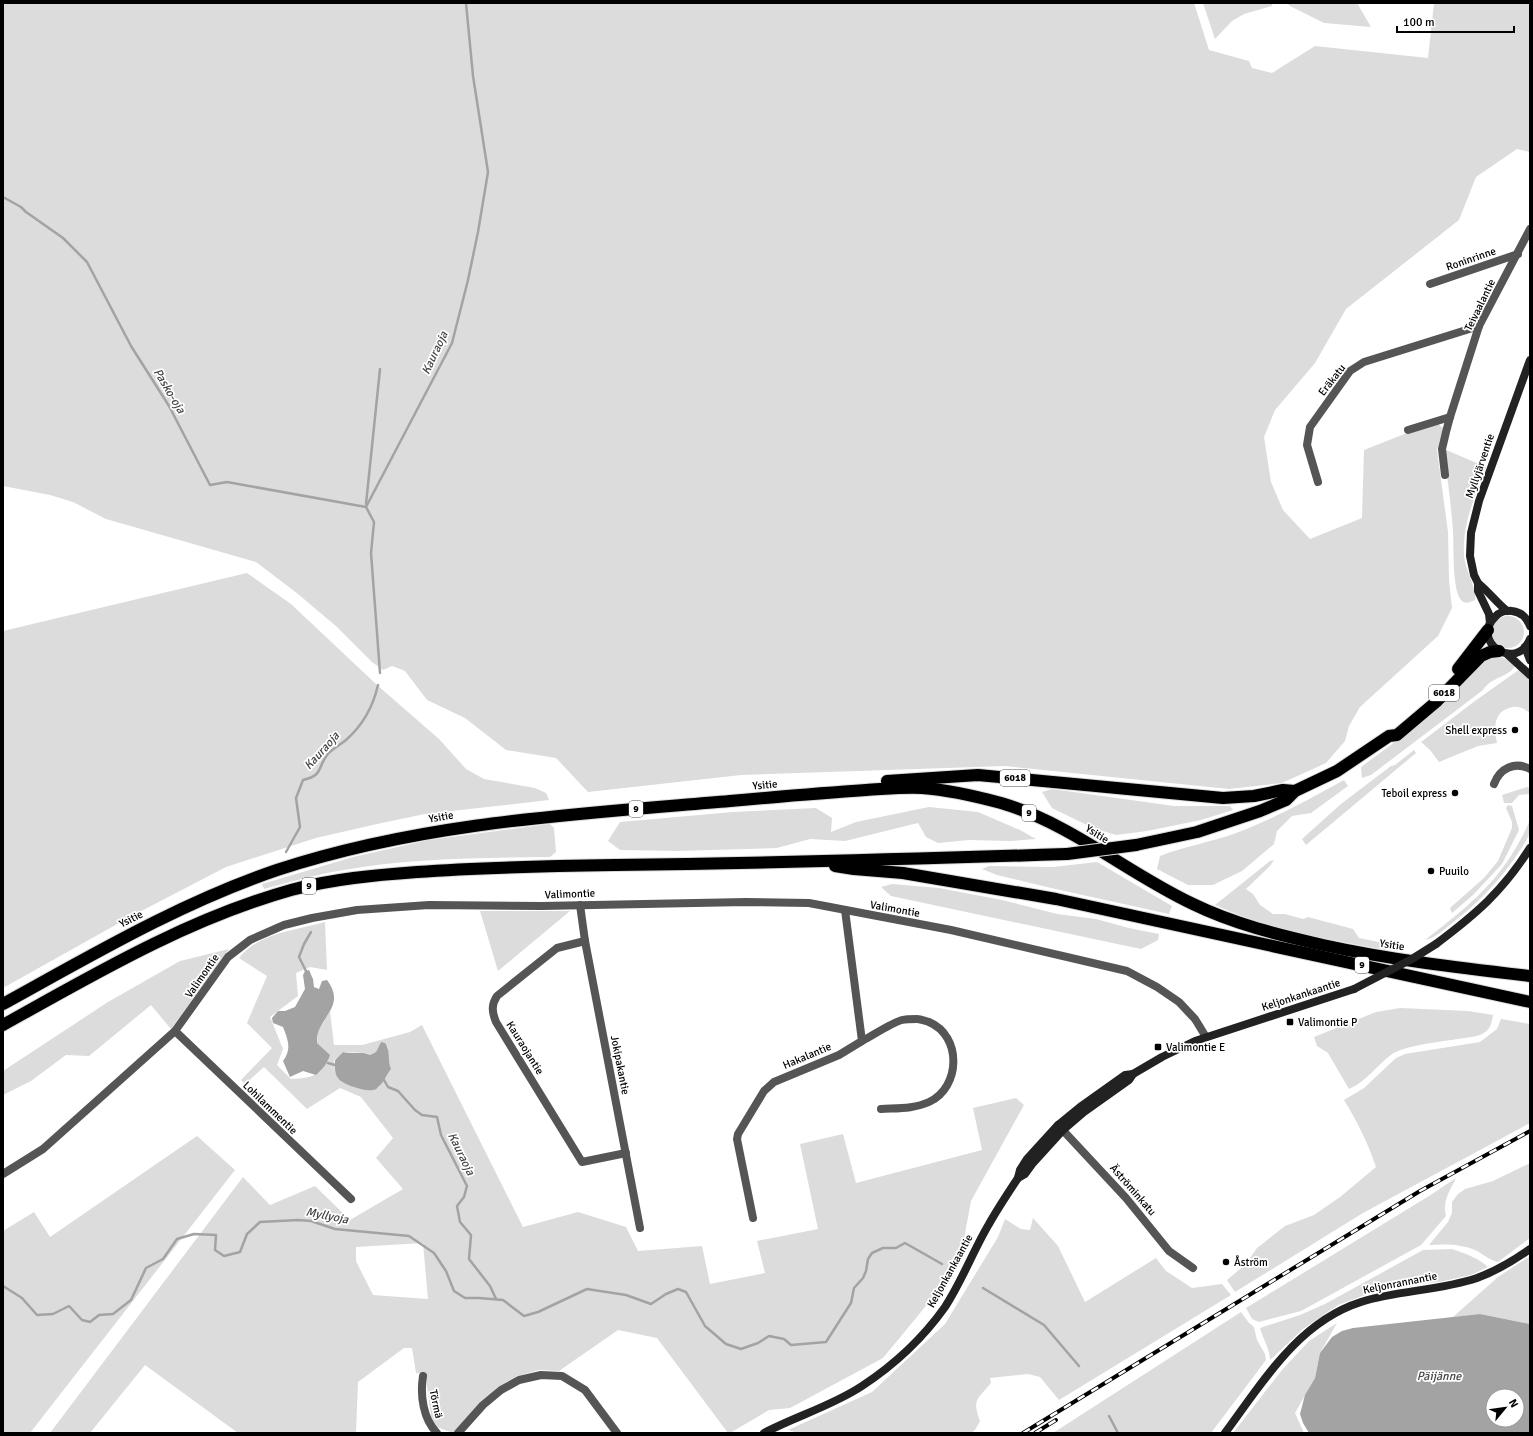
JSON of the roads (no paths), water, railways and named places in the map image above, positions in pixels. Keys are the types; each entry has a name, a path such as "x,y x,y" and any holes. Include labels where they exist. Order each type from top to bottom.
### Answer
{"highway":[{"name":"6018","path":"806,860 1067,854 1136,845 1197,832 1260,811 1286,800 1295,791 1337,771 1389,736 1393,729 1436,693 1459,668 1489,626"},
{"name":"6018","path":"1389,736 1397,735 1417,719 1481,656 1490,652 1503,652"},
{"name":"6018","path":"844,791 873,782 978,775 1223,798 1254,796 1283,790 1295,791"},
{"name":"Ysitie","path":"3,1004 123,938 175,912 218,893 278,870 364,846 430,832 498,822 844,791 923,788 960,793 1003,804 1049,822 1194,905 1274,934 1363,953 1463,969 1530,976"},
{"name":"9","path":"3,1025 148,946 192,925 292,890 325,882 378,875 472,868 806,860 854,869 903,873 1041,897 1530,1002"}],"main road":[{"name":"Myllyjärventie","path":"1506,611 1494,601 1478,583 1474,575 1470,556 1471,533 1479,501 1528,371 1530,360"},
{"name":"Myllyjärventie","path":"1478,583 1478,591 1486,605 1490,642 1503,652"},
{"path":"1506,611 1515,611 1526,614 1526,618 1530,626"},
{"name":"6018","path":"1489,626 1497,614 1506,611"},
{"path":"1530,639 1525,647 1530,660"},
{"name":"6018","path":"1503,652 1517,653 1525,647"},
{"path":"1503,652 1530,675"},
{"name":"Keljonkankaantie","path":"764,1433 835,1401 861,1387 886,1369 909,1349 930,1327 945,1306 961,1279 989,1224 1018,1178 1020,1170 1028,1159 1060,1127 1113,1082 1125,1074 1133,1074 1162,1057 1206,1037 1354,989 1400,965 1436,944 1481,909 1509,879 1530,848"},
{"name":"Keljonrannantie","path":"1225,1433 1290,1349 1314,1328 1340,1311 1385,1295 1438,1287 1476,1278 1497,1270 1530,1249"}],"street":[{"name":"Teivaalantie","path":"1445,475 1442,449 1450,417 1479,326 1530,229"},
{"name":"Roninrinne","path":"1430,284 1518,254"},
{"name":"Eräkatu","path":"1318,482 1307,445 1310,427 1350,371 1364,362 1479,326"},
{"path":"1408,430 1450,417"},
{"path":"1494,784 1501,771 1508,768 1528,766"},
{"name":"Valimontie","path":"3,1174 42,1149 175,1031 228,958 250,940 284,925 342,912 410,906 542,906 754,902 809,903 951,930 1127,971 1157,986 1179,1002 1195,1019 1206,1037"},
{"name":"Jokipakantie","path":"580,905 585,941 640,1228"},
{"path":"845,910 862,1041"},
{"name":"Kauraojantie","path":"585,941 557,948 497,996 492,1004 493,1013 496,1022 582,1162 626,1153"},
{"name":"Hakalantie","path":"753,1218 737,1139 738,1134 764,1091 774,1082 839,1055 902,1020 919,1018 935,1025 947,1038 953,1051 954,1067 950,1080 944,1091 929,1102 911,1108 881,1108"},
{"name":"Lohilammentie","path":"175,1031 351,1199"},
{"name":"Äströminkatu","path":"1060,1127 1126,1198 1169,1251 1193,1268"},
{"path":"458,1433 483,1405 501,1390 519,1380 541,1375 562,1376 585,1390 617,1433"},
{"name":"Törmä","path":"423,1376 421,1386 425,1416 430,1426 437,1433"}],"water":[{"path":"309,970 313,979 314,987 319,989 322,981 327,980 334,994 334,1000 330,1012 319,1030 317,1038 317,1043 330,1055 321,1071 316,1075 303,1071 290,1077 283,1061 288,1052 286,1036 283,1027 273,1023 272,1018 278,1011 285,1011 295,1007 305,989 303,975 305,971"},
{"path":"381,1042 385,1043 387,1046 391,1069 377,1089 360,1089 344,1083 338,1078 335,1072 335,1060 343,1052 363,1053 370,1055 376,1052"},
{"name":"Päijänne","path":"1480,1314 1530,1324 1530,1433 1309,1433 1300,1414 1305,1395 1315,1378 1320,1353 1332,1337 1342,1331 1353,1328"}],"waterway":[{"name":"Kauraoja","path":"366,507 452,343 468,280 478,232 488,172 473,76 466,3"},
{"name":"Pasko-oja","path":"3,197 21,207 63,238 87,262 131,346 169,406 210,485 227,482 366,507"},
{"path":"366,504 380,369"},
{"name":"Kauraoja","path":"366,507 374,522 371,553 380,673"},
{"name":"Kauraoja","path":"286,852 300,827 296,798 303,780 314,776 327,755 346,740 362,722 370,708 378,685"},
{"name":"Kauraoja","path":"306,971 299,957 311,932"},
{"name":"Kauraoja","path":"328,1063 335,1065"},
{"name":"Kauraoja","path":"384,1080 388,1087 398,1091 415,1110 422,1115 437,1117 441,1135 467,1186 464,1197 457,1206 460,1222 471,1235 469,1259 490,1286 496,1299"},
{"name":"Myllyoja","path":"3,1286 22,1298 37,1315 53,1314 69,1306 82,1320 90,1322 99,1315 113,1314 131,1300 146,1268 163,1259 177,1239 194,1234 216,1235 215,1250 224,1256 240,1252 247,1234 260,1222 298,1220 311,1221 335,1229 409,1236 434,1253 446,1271 454,1291 465,1298 503,1300 524,1316 538,1312 587,1289 626,1295 651,1304 666,1294 678,1289 686,1292 705,1326 726,1344 741,1349 758,1343 769,1336 784,1339 791,1345 826,1342 851,1303 854,1288 863,1278 868,1259 872,1253 883,1248 896,1248 905,1243 942,1264"},
{"path":"983,1288 1044,1325 1079,1366"},
{"path":"1109,1416 1118,1433"}],"railway":[{"path":"1023,1433 1420,1191 1530,1131"},
{"path":"1035,1433 1056,1420"}],"place":[{"name":"Shell express","path":"1515,730"},
{"name":"Teboil express","path":"1455,793"},
{"name":"Puuilo","path":"1431,871"},
{"name":"Valimontie P","path":"1290,1022"},
{"name":"Valimontie E","path":"1158,1047"},
{"name":"Åström","path":"1226,1262"}]}
